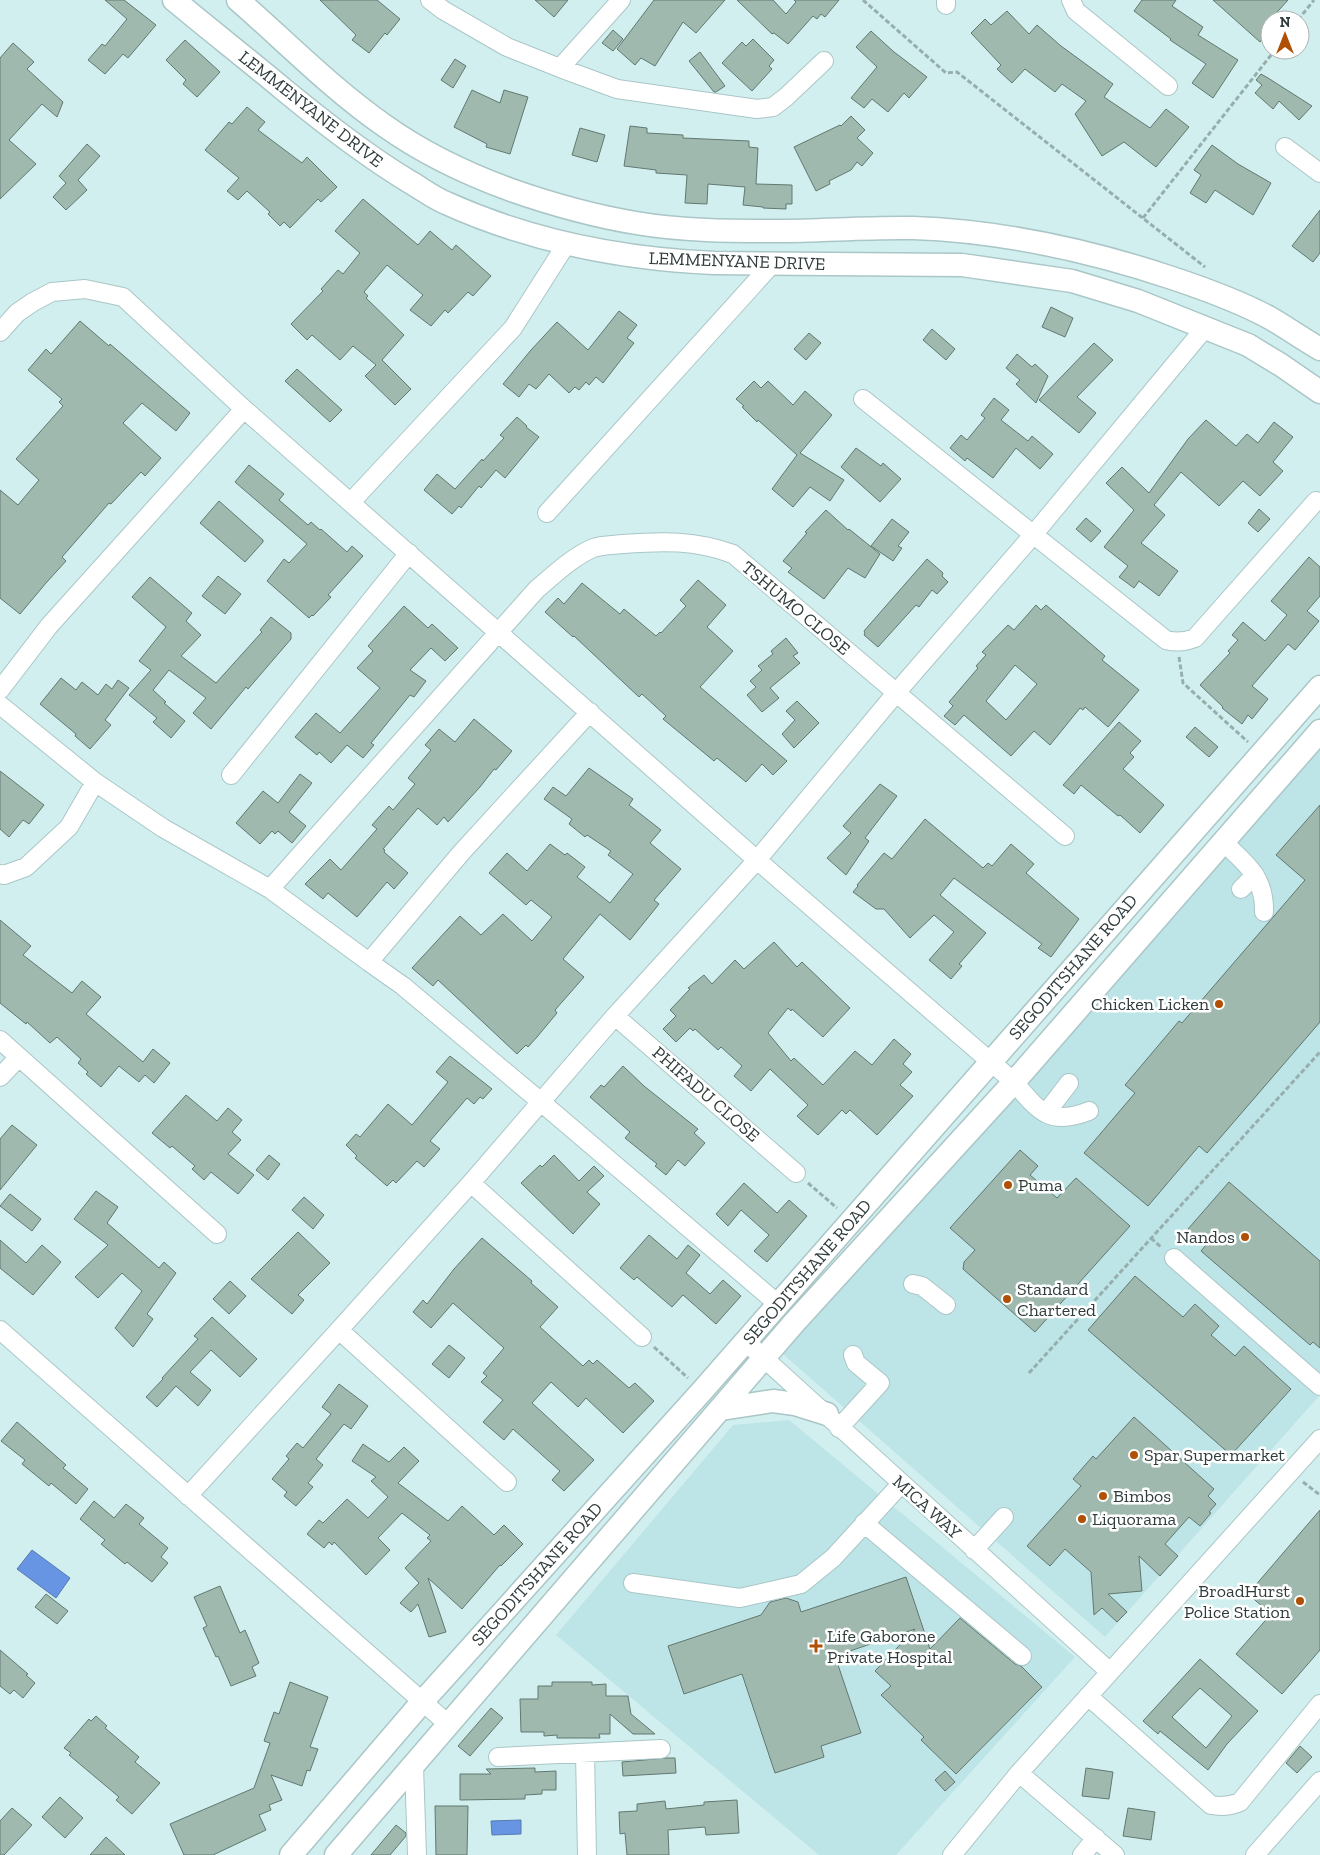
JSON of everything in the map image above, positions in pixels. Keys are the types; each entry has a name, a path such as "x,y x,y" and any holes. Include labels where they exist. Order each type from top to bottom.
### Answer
{"main road":[{"name":"LEMMENYANE DRIVE","path":"175,0 335,132 392,171 444,203 500,225 567,243 626,255 673,261 838,265 962,265 1072,281 1138,301 1248,345 1320,392"},
{"name":"LEMMENYANE DRIVE","path":"238,0 308,64 385,126 430,154 460,168 510,189 551,203 638,223 695,229 776,231 911,228 971,232 1025,240 1142,268 1189,284 1268,317 1320,349"},
{"name":"SEGODITSHANE ROAD","path":"292,1855 423,1702 702,1391 1320,687"},
{"name":"SEGODITSHANE ROAD","path":"336,1855 800,1316 1014,1082 1320,731"},
{"path":"721,1409 773,1401 795,1404 833,1421"}],"street":[{"path":"430,0 443,10 507,47 618,88 757,109 773,106 786,97 824,60"},
{"path":"560,68 621,0"},
{"path":"1071,0 1076,11 1168,86"},
{"path":"1285,147 1320,173"},
{"path":"351,502 513,328 567,243"},
{"path":"547,513 773,263"},
{"path":"0,332 17,313 52,292 85,289 123,297 244,409 757,860 1014,1082 1038,1110 1056,1116 1074,1117 1089,1111"},
{"path":"188,1496 471,1183 615,1016 757,860 896,693 1033,535 1205,328"},
{"path":"863,400 1166,640 1177,642 1195,638 1316,501"},
{"path":"0,690 49,626 244,409"},
{"name":"TSHUMO CLOSE","path":"270,889 537,589 571,560 595,547 649,542 712,546 733,554 1064,836"},
{"path":"230,775 409,553"},
{"path":"0,705 95,782 163,828 270,889 403,986 778,1304"},
{"path":"369,962 461,853 590,712"},
{"path":"0,874 4,875 26,867 68,827 95,782"},
{"path":"1223,842 1247,864 1260,882 1264,912"},
{"path":"1241,888 1255,875"},
{"name":"PHIFADU CLOSE","path":"615,1016 796,1173"},
{"path":"0,1040 217,1234"},
{"path":"0,1076 19,1057"},
{"path":"1046,1113 1069,1083"},
{"path":"471,1183 642,1337"},
{"path":"1174,1258 1320,1386"},
{"path":"913,1284 922,1286 946,1305"},
{"path":"339,1330 508,1482"},
{"path":"1,1334 448,1724"},
{"name":"MICA WAY","path":"745,1341 1110,1672"},
{"path":"833,1421 880,1383 856,1363 853,1356"},
{"path":"952,1855 1019,1774 1088,1696 1320,1439"},
{"path":"633,1583 740,1598 801,1584 833,1558 901,1484"},
{"path":"974,1550 1004,1517"},
{"path":"864,1523 1022,1656"},
{"path":"1088,1696 1211,1805 1218,1806 1234,1805 1240,1802 1320,1704"},
{"path":"498,1757 661,1749"},
{"path":"585,1752 587,1855"},
{"path":"414,1766 417,1855"},
{"path":"1019,1774 1115,1855"},
{"path":"1256,1855 1320,1781"},
{"path":"1082,1855 1096,1838"}],"path":[{"path":"863,0 946,73 957,72 1205,268"},
{"path":"1306,10 1314,0"},
{"path":"1143,218 1267,60"},
{"path":"1177,642 1183,683 1261,755"},
{"path":"1029,1373 1320,1052"},
{"path":"796,1173 852,1221"},
{"path":"642,1337 702,1391"}],"shaded area":[{"path":"1320,750 1320,1395 1105,1637 783,1354"},
{"name":"Life Gaborone Private Hospital","path":"789,1420 1075,1657 896,1855 819,1855 556,1635 733,1425"}],"water":[{"path":"32,1550 70,1578 56,1598 17,1569"},
{"path":"521,1820 521,1834 492,1835 491,1821"}],"building":[{"path":"105,0 124,0 156,25 128,58 123,54 105,74 88,60 102,44 105,46 127,19"},
{"path":"320,0 377,0 400,19 387,35 385,33 369,53 352,40 356,35"},
{"path":"535,0 568,0 554,17"},
{"path":"654,0 725,0 696,33 683,22 655,66 641,58 635,65 617,49"},
{"path":"737,0 773,0 786,14 796,2 794,0 839,0 825,17 821,14 817,19 813,16 788,44 774,33 772,34"},
{"path":"1142,0 1176,0 1172,6 1203,27 1198,35 1238,60 1213,98 1192,83 1206,64 1170,40 1134,11"},
{"path":"1213,0 1288,0 1279,10 1260,10 1260,42"},
{"path":"1007,11 1029,34 1037,25 1061,46 1113,84 1104,97 1150,128 1166,109 1189,127 1156,167 1124,142 1102,156 1075,114 1086,101 1062,84 1055,92 1025,69 1012,83 997,69 1001,65 971,33 985,19 991,25"},
{"path":"613,30 623,39 613,51 602,43"},
{"path":"871,31 894,52 927,77 909,98 904,93 888,112 872,99 864,108 851,98 877,67 856,47"},
{"path":"753,39 774,60 769,66 772,69 752,91 722,63 742,42 746,46"},
{"path":"185,40 220,72 197,97 183,84 186,80 166,60"},
{"path":"13,43 34,62 27,69 63,102 57,117 42,104 9,140 36,164 0,199 0,58"},
{"path":"700,52 725,86 716,92 714,92 689,61"},
{"path":"455,59 466,66 453,88 441,80"},
{"path":"1261,74 1312,106 1299,120 1279,101 1273,109 1255,93 1262,85 1256,80"},
{"path":"472,90 500,103 504,90 528,97 510,154 486,147 487,144 454,127"},
{"path":"247,107 265,122 258,130 302,163 307,157 337,187 321,202 318,199 290,228 284,222 280,226 268,214 270,212 247,191 238,200 227,191 239,178 205,150 229,122 232,124"},
{"path":"851,116 865,130 857,138 873,153 862,166 857,162 851,170 829,181 830,184 816,191 794,147 841,126"},
{"path":"630,126 647,128 647,133 683,135 683,138 749,141 749,147 758,148 756,184 792,185 792,204 786,204 786,209 743,205 745,187 708,184 707,204 685,203 687,175 656,173 656,170 624,166"},
{"path":"580,128 605,135 597,162 572,155"},
{"path":"87,144 100,156 78,180 87,190 66,210 53,197 66,183 59,176"},
{"path":"1212,145 1238,164 1271,183 1253,215 1215,190 1206,203 1190,193 1201,175 1194,170"},
{"path":"363,199 418,245 430,231 452,250 456,245 491,276 473,296 468,292 448,313 445,310 431,326 410,310 423,295 387,265 364,292 368,296 366,298 404,335 382,360 411,389 395,405 365,376 376,365 353,346 340,360 312,335 307,340 291,324 323,291 321,289 338,270 343,274 360,253 335,231"},
{"path":"1320,210 1320,253 1313,262 1292,246"},
{"path":"1051,307 1073,318 1065,337 1042,327"},
{"path":"619,311 637,325 627,338 634,343 603,383 596,377 589,385 586,382 579,390 575,387 569,393 549,374 536,389 529,384 519,397 503,384 557,322 588,350"},
{"path":"80,321 109,346 110,344 190,413 176,431 142,403 123,423 161,458 145,476 141,472 111,504 109,503 62,557 66,561 20,614 0,598 0,490 18,505 39,480 16,459 63,406 59,402 62,399 28,370 46,349 51,354"},
{"path":"932,329 955,349 946,360 923,340"},
{"path":"809,333 821,343 806,360 794,349"},
{"path":"1094,343 1113,360 1077,397 1096,413 1079,433 1039,400"},
{"path":"1017,354 1032,367 1035,364 1048,376 1036,403 1016,384 1020,380 1006,368"},
{"path":"297,369 342,410 330,422 285,381"},
{"path":"754,381 761,388 768,381 793,405 805,391 832,415 800,453 844,480 830,501 810,487 793,507 772,489 797,455 758,420 757,422 736,399"},
{"path":"994,398 1009,410 1001,420 1028,441 1032,436 1053,454 1040,469 1016,448 993,478 967,458 965,461 950,448 961,435 967,440 985,418 981,415"},
{"path":"517,417 539,437 505,478 496,470 481,488 479,486 461,508 459,506 452,514 424,490 437,474 455,489 504,438 500,435"},
{"path":"1206,420 1236,446 1247,434 1258,443 1274,422 1293,437 1273,462 1283,471 1260,496 1243,481 1219,506 1181,472 1154,505 1165,515 1141,543 1178,571 1159,596 1139,581 1134,588 1119,577 1128,566 1104,547 1134,510 1106,483 1122,467 1149,493 1188,439"},
{"path":"856,448 881,466 883,463 901,479 880,502 841,467"},
{"path":"249,465 284,494 279,500 308,525 311,522 347,552 352,546 363,556 328,595 331,597 309,618 267,581 284,559 289,563 307,544 235,482"},
{"path":"219,501 263,540 245,562 200,523"},
{"path":"1259,509 1270,519 1258,532 1248,523"},
{"path":"826,510 848,530 880,554 865,578 848,568 824,599 788,572 792,568 783,561 807,533 805,532"},
{"path":"1086,518 1101,531 1091,542 1076,529"},
{"path":"892,519 909,532 898,546 902,548 893,561 871,546"},
{"path":"1309,557 1320,567 1320,596 1307,611 1319,621 1295,650 1288,644 1252,686 1268,699 1252,719 1248,715 1242,724 1222,708 1200,685 1230,653 1228,651 1238,640 1232,635 1243,622 1265,641 1287,615 1271,601"},
{"path":"927,559 943,573 942,576 948,582 937,594 932,590 919,607 916,605 878,647 864,635 864,631"},
{"path":"218,576 241,594 225,614 202,596"},
{"path":"150,577 192,613 186,621 201,635 181,656 216,683 262,632 260,630 271,617 291,633 291,639 248,689 246,687 211,729 193,713 206,698 169,670 153,690 166,702 164,703 185,721 171,738 153,722 157,718 129,695 151,670 139,661 166,627 132,597"},
{"path":"698,580 726,605 707,627 733,651 700,687 787,761 773,775 762,764 746,782 717,758 714,761 663,719 666,716 642,694 639,697 574,636 545,612 558,598 564,604 582,583 620,614 624,609 656,636 686,606 680,600"},
{"path":"1036,605 1041,610 1046,605 1105,656 1102,660 1139,690 1108,727 1085,707 1083,710 1080,708 1050,745 1034,731 1011,756 964,715 955,725 944,716 953,706 949,702 978,668 976,666 986,655 982,652 1008,625 1014,630","holes":["1015,665 1037,684 1006,720 986,701"]},
{"path":"404,606 428,628 432,624 458,648 445,661 431,648 410,670 426,681 414,697 410,695 371,743 374,745 363,758 347,745 331,763 319,752 317,755 295,737 316,713 340,733 380,688 357,668 373,651 368,646"},
{"path":"786,638 798,653 793,656 800,663 770,688 779,698 762,712 747,695 756,687 750,681 762,670 758,666 773,654 771,651"},
{"path":"61,678 76,690 82,682 98,695 106,684 112,689 118,680 129,688 105,720 111,725 90,749 75,736 76,734 40,704"},
{"path":"797,701 819,723 794,748 782,734 795,720 786,711"},
{"path":"474,719 512,751 448,822 444,817 437,825 418,808 383,849 408,873 394,889 387,882 357,917 328,893 323,899 305,884 330,859 341,870 377,829 372,825 389,806 393,810 415,784 408,778 431,750 425,745 439,729 455,742"},
{"path":"1119,722 1141,741 1130,753 1134,757 1123,769 1164,805 1140,833 1081,785 1074,794 1063,785"},
{"path":"1195,727 1218,747 1209,757 1186,737"},
{"path":"589,768 633,799 629,805 661,830 650,843 681,869 654,900 659,904 630,940 600,914 563,959 584,977 555,1010 557,1013 537,1037 528,1047 526,1045 517,1054 438,980 433,986 412,968 460,916 481,935 503,914 532,941 552,917 531,900 526,905 489,873 507,853 527,871 550,844 565,855 567,853 585,867 577,877 610,903 633,874 608,855 611,851 587,835 585,837 569,824 572,819 544,799 553,787 566,796"},
{"path":"0,771 44,805 29,824 23,820 9,837 0,829"},
{"path":"300,774 312,783 289,812 306,826 292,843 278,831 275,834 272,831 260,844 236,823 263,791 278,803"},
{"path":"880,784 897,796 865,838 869,841 846,875 827,858 851,833 843,826"},
{"path":"1320,805 1320,1022 1207,1153 1199,1146 1148,1206 1084,1153 1135,1093 1125,1085 1179,1021 1182,1023 1305,880 1276,855"},
{"path":"925,819 983,868 988,863 992,866 1011,844 1034,864 1026,873 1079,919 1051,957 1038,948 1042,944 954,878 940,895 986,933 959,964 962,966 951,979 929,960 954,932 934,915 910,938 884,909 876,909 853,892 884,853 892,859"},
{"path":"0,920 31,946 23,955 72,993 82,981 101,997 86,1014 143,1062 153,1049 170,1063 154,1083 145,1075 139,1082 119,1066 101,1087 86,1074 88,1072 78,1063 81,1059 57,1037 50,1043 27,1022 26,1024 0,1003"},
{"path":"774,942 797,967 802,962 850,1008 823,1037 792,1009 791,1011 788,1008 768,1033 791,1061 794,1058 823,1085 855,1051 872,1065 894,1039 911,1054 903,1064 912,1072 900,1085 913,1096 877,1135 850,1110 846,1114 842,1110 818,1135 797,1116 808,1105 770,1069 751,1091 734,1076 742,1066 721,1047 718,1050 695,1029 693,1031 690,1028 676,1042 663,1029 676,1016 670,1010 690,989 688,988 704,975 712,984 735,960 744,969"},
{"path":"450,1056 492,1089 483,1099 480,1097 474,1104 467,1098 430,1141 440,1149 424,1167 417,1161 396,1183 393,1180 387,1186 355,1158 357,1156 346,1145 356,1134 360,1137 388,1104 412,1125 448,1082 436,1072"},
{"path":"623,1066 644,1086 698,1129 694,1133 705,1143 685,1166 678,1160 666,1175 655,1166 657,1164 625,1138 630,1132 590,1097 601,1085 604,1087"},
{"path":"186,1095 217,1121 228,1108 242,1120 232,1132 241,1140 228,1154 254,1175 238,1194 211,1172 204,1180 192,1169 195,1166 172,1146 170,1148 152,1133"},
{"path":"12,1125 37,1145 0,1190 0,1139"},
{"path":"1020,1150 1038,1166 1030,1175 1057,1198 1076,1178 1130,1226 1035,1332 963,1269 964,1262 975,1250 950,1228"},
{"path":"269,1155 280,1164 268,1180 256,1170"},
{"path":"554,1155 579,1181 594,1166 604,1176 587,1192 600,1204 573,1234 521,1183"},
{"name":"Nandos","path":"1229,1182 1320,1261 1320,1348 1313,1342 1310,1345 1201,1251 1206,1245 1188,1229"},
{"path":"744,1183 777,1213 789,1200 807,1216 767,1262 754,1251 769,1235 741,1210 728,1226 716,1214"},
{"path":"96,1191 118,1207 107,1223 159,1268 164,1262 176,1273 147,1314 153,1319 133,1347 115,1328 142,1291 122,1273 98,1298 75,1277 108,1245 74,1219"},
{"path":"10,1194 41,1219 32,1231 0,1206"},
{"path":"304,1197 324,1215 313,1229 292,1210"},
{"path":"298,1232 330,1263 298,1295 304,1300 292,1314 251,1279"},
{"path":"649,1235 677,1259 688,1245 700,1255 686,1273 710,1294 723,1280 741,1296 716,1324 683,1295 672,1307 637,1277 634,1280 620,1268"},
{"path":"482,1238 532,1281 531,1283 558,1307 540,1327 583,1366 589,1360 593,1364 597,1360 629,1388 635,1383 654,1401 623,1433 586,1398 578,1407 551,1382 532,1403 594,1460 564,1491 552,1480 560,1471 513,1429 504,1440 483,1422 503,1400 481,1382 487,1376 483,1373 504,1348 453,1303 431,1328 413,1312 423,1300 427,1304 454,1269"},
{"path":"0,1240 26,1263 42,1245 61,1262 33,1295 0,1268"},
{"path":"1135,1276 1183,1317 1195,1304 1219,1326 1211,1335 1235,1356 1244,1346 1291,1389 1231,1455 1088,1330"},
{"path":"230,1281 246,1296 229,1314 213,1299"},
{"path":"212,1317 257,1359 240,1377 211,1350 190,1372 211,1390 198,1406 176,1386 157,1407 146,1397 198,1339 194,1336"},
{"path":"449,1345 465,1358 449,1378 432,1364"},
{"path":"339,1384 368,1406 351,1429 344,1424 316,1459 323,1465 308,1483 313,1487 296,1506 284,1496 287,1492 272,1479 289,1459 286,1456 297,1443 303,1448 331,1414 322,1407"},
{"path":"1134,1417 1214,1489 1208,1496 1216,1504 1200,1526 1189,1517 1165,1544 1178,1556 1160,1576 1139,1556 1142,1591 1108,1594 1127,1612 1117,1622 1102,1608 1094,1615 1091,1572 1065,1549 1050,1566 1027,1546 1081,1486 1073,1479 1093,1456 1096,1459"},
{"path":"17,1422 66,1465 63,1468 88,1489 76,1504 51,1483 49,1486 22,1464 25,1460 1,1441"},
{"path":"363,1444 389,1462 404,1447 419,1461 398,1483 448,1521 462,1506 494,1535 504,1525 523,1544 500,1565 462,1609 428,1578 446,1632 429,1637 418,1604 411,1612 400,1603 419,1583 405,1568 431,1541 427,1538 430,1535 402,1513 378,1538 390,1550 366,1575 334,1542 332,1545 329,1542 324,1548 307,1534 319,1520 323,1523 347,1499 368,1518 388,1497 371,1481 376,1477 352,1461"},
{"path":"94,1501 114,1518 126,1504 144,1518 139,1524 168,1548 161,1557 168,1563 152,1582 127,1562 125,1564 101,1544 105,1540 80,1519"},
{"path":"1320,1510 1320,1650 1282,1694 1236,1654 1271,1614 1248,1594"},
{"path":"906,1577 930,1649 960,1618 1015,1664 1021,1666 1042,1687 956,1774 921,1740 924,1737 881,1695 891,1686 875,1671 915,1629 835,1656 861,1733 821,1746 824,1757 775,1773 742,1674 684,1694 668,1646 761,1615 770,1602 786,1598 798,1602 801,1612"},
{"path":"220,1586 240,1633 245,1630 259,1663 252,1667 256,1676 231,1686 203,1628 207,1626 194,1597"},
{"path":"46,1594 68,1611 57,1624 35,1607"},
{"path":"0,1650 28,1674 26,1675 35,1683 23,1698 14,1690 10,1694 0,1686"},
{"path":"1200,1659 1258,1711 1227,1744 1208,1770 1160,1731 1158,1734 1143,1721","holes":["1200,1688 1232,1716 1206,1748 1172,1717"]},
{"path":"290,1682 328,1697 310,1747 318,1749 310,1771 307,1770 302,1786 271,1775 282,1800 269,1805 271,1810 259,1815 266,1830 213,1855 184,1855 170,1824 254,1788 270,1743 264,1741 274,1712 279,1714"},
{"path":"552,1682 592,1682 592,1685 606,1684 606,1696 628,1696 631,1714 655,1734 633,1734 610,1714 610,1734 599,1734 600,1738 557,1738 557,1735 544,1736 544,1732 521,1732 520,1699 538,1699 538,1686 552,1686"},
{"path":"491,1708 503,1718 470,1756 458,1746"},
{"path":"96,1716 107,1726 105,1728 139,1757 135,1762 160,1783 132,1814 116,1800 119,1797 69,1755 71,1753 64,1748 89,1719 91,1721"},
{"path":"1300,1746 1312,1757 1297,1773 1286,1763"},
{"path":"675,1758 676,1773 623,1776 622,1762"},
{"path":"535,1768 535,1772 556,1771 556,1790 542,1790 542,1794 525,1795 525,1799 460,1800 460,1774 491,1774 486,1769"},
{"path":"1086,1768 1113,1772 1109,1799 1082,1796"},
{"path":"945,1771 955,1782 945,1791 935,1780"},
{"path":"60,1797 83,1818 65,1838 42,1817"},
{"path":"737,1800 739,1833 706,1835 705,1827 668,1830 669,1855 627,1855 625,1833 620,1834 619,1812 637,1811 637,1804 665,1801 666,1809 704,1805 704,1802"},
{"path":"435,1806 468,1806 467,1855 436,1855"},
{"path":"12,1808 32,1825 4,1855 0,1855 0,1821"},
{"path":"1128,1808 1155,1812 1151,1840 1123,1836"},
{"path":"396,1825 406,1833 406,1836 390,1855 371,1855"},
{"path":"106,1837 125,1855 90,1855"}],"place":[{"name":"Chicken Licken","path":"1219,1004"},
{"name":"Puma","path":"1008,1185"},
{"name":"Nandos","path":"1245,1237"},
{"name":"Standard Chartered","path":"1007,1299"},
{"name":"Spar Supermarket","path":"1134,1455"},
{"name":"Bimbos","path":"1103,1496"},
{"name":"Liquorama","path":"1082,1519"},
{"name":"BroadHurst Police Station","path":"1300,1601"},
{"name":"Life Gaborone Private Hospital","path":"816,1646"}]}
